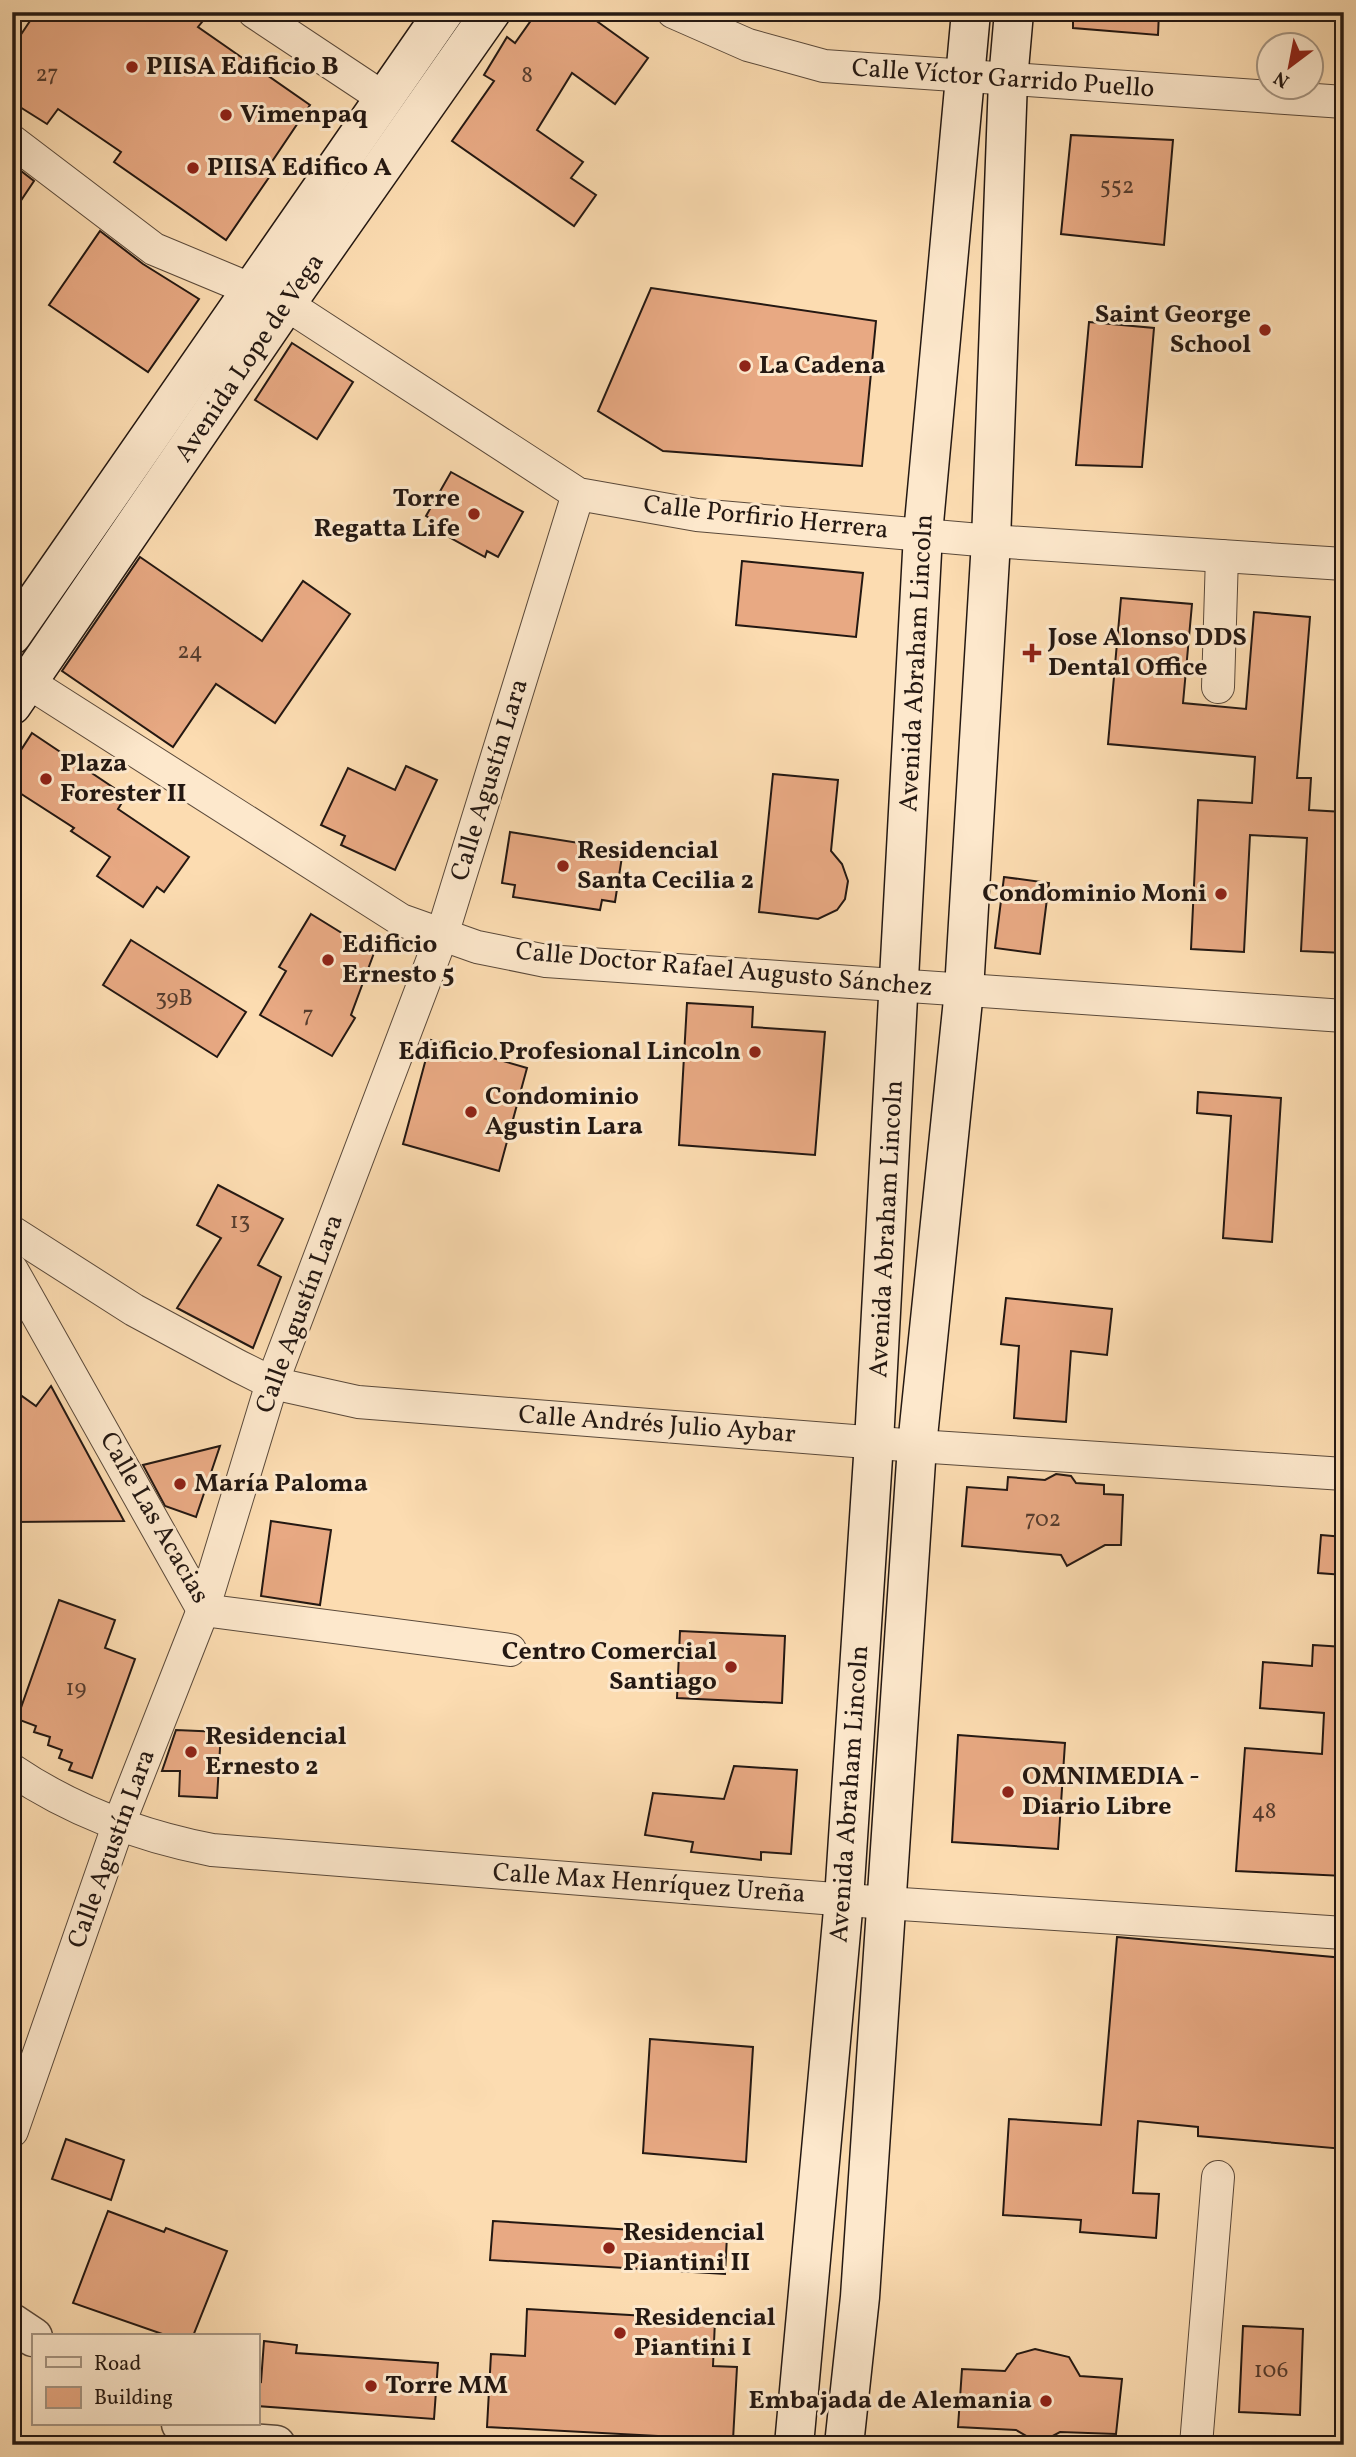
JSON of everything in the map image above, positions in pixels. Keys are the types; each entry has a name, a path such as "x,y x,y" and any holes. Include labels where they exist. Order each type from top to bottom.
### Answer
{"main road":[{"name":"Avenida Lope de Vega","path":"18,687 270,296 382,97 444,12"},
{"name":"Avenida Lope de Vega","path":"12,635 491,12"},
{"name":"Avenida Abraham Lincoln","path":"794,2445 844,1899 901,985 923,534 968,76 971,12"},
{"name":"Avenida Abraham Lincoln","path":"844,2445 860,2297 917,1446 964,990 991,541 1008,80 1014,12"},
{"path":"12,2323 32,2336"},
{"path":"188,2426 239,2441 276,2445"}],"street":[{"path":"254,12 382,97"},
{"name":"Calle Víctor Garrido Puello","path":"673,12 748,45 824,66 1344,102"},
{"name":"Calle Porfirio Herrera","path":"12,141 154,249 270,296 578,494 697,515 991,541 1344,564"},
{"name":"Calle Agustín Lara","path":"12,2131 118,1826 203,1610 272,1383 442,934 578,494"},
{"path":"1218,687 1222,556"},
{"name":"Calle Doctor Rafael Augusto Sánchez","path":"18,687 401,920 477,947 546,961 1344,1016"},
{"name":"Calle Andrés Julio Aybar","path":"12,1232 134,1310 272,1383 358,1402 874,1443 1344,1474"},
{"name":"Calle Las Acacias","path":"12,1270 203,1610 510,1650"},
{"name":"Calle Max Henríquez Ureña","path":"12,1770 66,1803 118,1826 166,1841 212,1850 887,1903 1344,1933"},
{"path":"1196,2445 1218,2177"}],"building":[{"path":"36,12 188,12 202,22 198,27 310,105 267,169 272,173 226,240 114,162 121,152 58,109 47,124 12,102 12,48"},
{"path":"537,12 584,12 648,58 615,104 572,73 537,130 583,162 571,178 596,195 574,226 452,141 494,81 484,75 507,37 515,43"},
{"path":"1073,12 1159,12 1158,35 1073,28"},
{"path":"1071,135 1173,140 1164,245 1061,234"},
{"path":"12,164 34,181 12,214"},
{"path":"100,231 143,264 199,299 148,372 49,305"},
{"name":"La Cadena","path":"651,288 876,321 862,466 663,451 598,411"},
{"path":"1089,322 1154,328 1142,467 1076,465"},
{"path":"292,343 353,382 317,439 255,400"},
{"name":"Torre Regatta Life","path":"451,472 523,512 498,557 487,551 485,557 431,527 434,521 426,516"},
{"path":"140,557 262,641 303,581 350,614 275,723 216,684 173,747 62,671"},
{"path":"742,561 863,573 856,637 736,625"},
{"path":"1121,598 1192,604 1183,703 1246,709 1254,612 1310,617 1297,778 1311,778 1309,810 1344,812 1344,953 1301,951 1307,838 1250,835 1244,952 1191,949 1198,800 1252,803 1255,757 1108,744"},
{"path":"32,733 126,796 118,809 189,857 164,892 157,887 143,907 97,876 110,857 71,831 74,828 12,788 12,764"},
{"path":"406,766 437,780 395,870 341,845 345,836 321,825 348,768 395,790"},
{"path":"773,774 838,780 831,851 842,864 848,881 845,899 837,910 818,919 759,912"},
{"name":"Residencial Santa Cecilia 2","path":"510,832 623,850 615,902 602,900 600,910 513,897 515,885 502,883"},
{"path":"1004,877 1049,883 1040,954 995,948"},
{"path":"311,914 374,953 351,1015 355,1018 332,1056 260,1015 286,971 279,967"},
{"path":"131,940 246,1012 217,1057 103,985"},
{"path":"687,1003 753,1007 752,1027 825,1032 815,1155 679,1145"},
{"name":"Condominio Agustin Lara","path":"431,1040 527,1068 499,1171 403,1144"},
{"path":"1198,1092 1281,1098 1272,1242 1223,1238 1231,1116 1197,1113"},
{"path":"218,1185 283,1219 258,1265 281,1277 253,1348 177,1308 221,1238 197,1225"},
{"path":"1006,1298 1112,1309 1107,1355 1071,1351 1066,1422 1014,1418 1019,1346 1001,1344"},
{"path":"51,1386 124,1521 12,1522 12,1389 36,1406"},
{"name":"María Paloma","path":"220,1446 196,1517 165,1506 143,1465"},
{"path":"1056,1474 1071,1476 1076,1483 1104,1485 1104,1494 1123,1495 1121,1545 1105,1545 1067,1566 1061,1555 962,1546 967,1487 1007,1490 1008,1477 1045,1480"},
{"path":"271,1521 331,1530 320,1605 261,1596"},
{"path":"1321,1535 1344,1537 1344,1575 1318,1573"},
{"path":"59,1600 115,1620 105,1648 135,1659 92,1778 69,1770 72,1763 59,1758 62,1750 48,1745 50,1737 34,1732 36,1726 17,1719"},
{"name":"Centro Comercial Santiago","path":"680,1631 785,1636 782,1703 677,1698"},
{"path":"1313,1645 1344,1647 1344,1876 1236,1871 1245,1748 1322,1754 1324,1713 1260,1708 1263,1662 1312,1666"},
{"name":"Residencial Ernesto 2","path":"176,1730 221,1732 217,1798 179,1796 180,1771 162,1771"},
{"name":"OMNIMEDIA - Diario Libre","path":"958,1735 1065,1743 1058,1849 952,1842"},
{"path":"734,1766 797,1770 791,1854 761,1852 761,1860 691,1852 693,1842 645,1835 653,1793 724,1799"},
{"path":"1117,1937 1344,1958 1344,2149 1198,2136 1198,2127 1138,2121 1133,2193 1159,2194 1156,2238 1080,2232 1081,2220 1003,2215 1009,2119 1101,2125"},
{"path":"650,2039 753,2047 746,2162 643,2153"},
{"path":"66,2139 124,2160 111,2200 52,2179"},
{"path":"108,2211 164,2232 166,2228 227,2251 194,2334 162,2334 73,2303"},
{"name":"Residencial Piantini II","path":"493,2221 727,2236 725,2274 490,2260"},
{"path":"527,2309 715,2320 713,2366 737,2367 733,2440 487,2427 491,2354 525,2356"},
{"path":"1243,2326 1303,2329 1300,2415 1239,2412"},
{"name":"Torre MM","path":"264,2341 297,2345 296,2353 438,2363 434,2419 259,2406"},
{"path":"1035,2349 1069,2357 1080,2376 1122,2379 1116,2434 1060,2432 1049,2438 1030,2438 1016,2430 958,2427 962,2369 1005,2371 1017,2354"}],"place":[{"name":"PIISA Edificio B","path":"132,67"},
{"name":"Vimenpaq","path":"226,115"},
{"name":"PIISA Edifico A","path":"193,168"},
{"name":"Saint George School","path":"1265,330"},
{"name":"La Cadena","path":"745,366"},
{"name":"Torre Regatta Life","path":"474,514"},
{"name":"Jose Alonso DDS Dental Office","path":"1032,653"},
{"name":"Plaza Forester II","path":"46,779"},
{"name":"Residencial Santa Cecilia 2","path":"563,866"},
{"name":"Condominio Moni","path":"1221,894"},
{"name":"Edificio Ernesto 5","path":"328,960"},
{"name":"Edificio Profesional Lincoln","path":"755,1052"},
{"name":"Condominio Agustin Lara","path":"471,1112"},
{"name":"María Paloma","path":"180,1484"},
{"name":"Centro Comercial Santiago","path":"731,1667"},
{"name":"Residencial Ernesto 2","path":"191,1752"},
{"name":"OMNIMEDIA - Diario Libre","path":"1008,1792"},
{"name":"Residencial Piantini II","path":"609,2248"},
{"name":"Residencial Piantini I","path":"620,2333"},
{"name":"Torre MM","path":"371,2386"},
{"name":"Embajada de Alemania","path":"1046,2401"}]}
